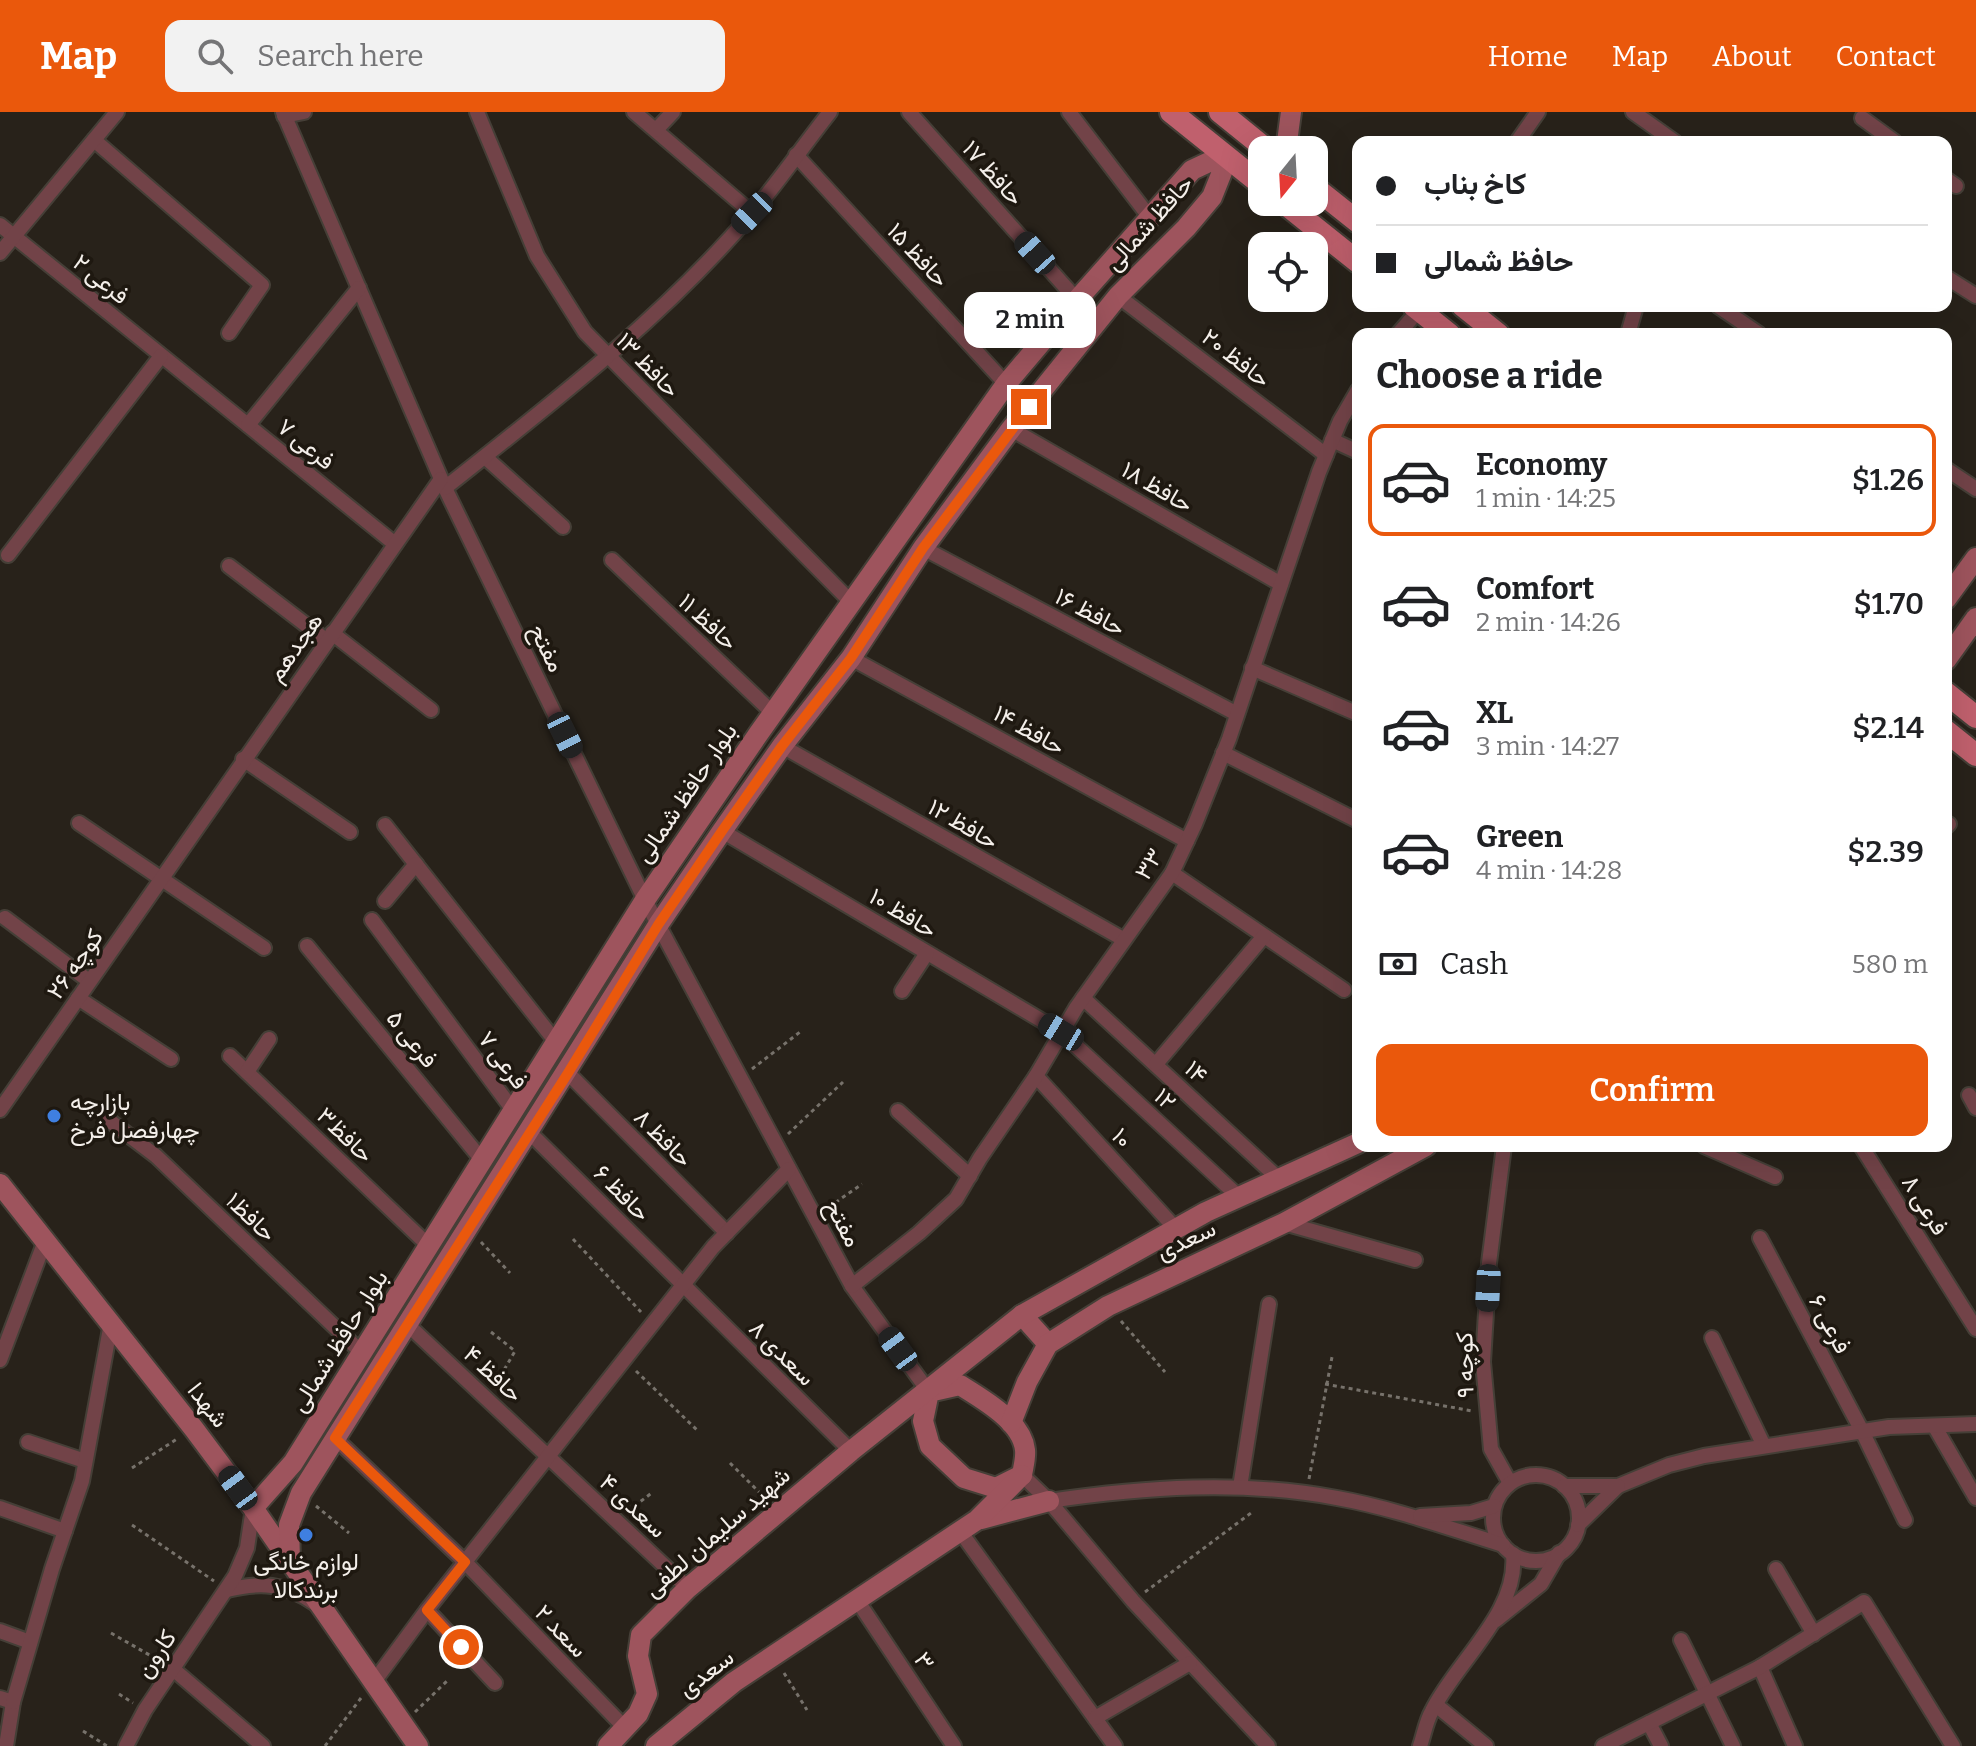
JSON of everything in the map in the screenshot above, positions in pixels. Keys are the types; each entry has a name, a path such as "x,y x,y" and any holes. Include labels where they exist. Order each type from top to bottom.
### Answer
{"main road":[{"path":"1171,112 1248,174"},
{"path":"1220,112 1250,136"},
{"path":"1328,198 1352,217"},
{"path":"1300,216 1352,257"},
{"path":"1421,312 1441,328"},
{"path":"1470,312 1490,328"},
{"path":"1952,698 1976,717"},
{"path":"1952,736 1976,755"}],"street":[{"path":"0,253 117,112"},
{"path":"283,114 304,112"},
{"name":"حافظ ۱۳","path":"477,112 537,256 585,332 852,603"},
{"path":"634,112 752,213"},
{"path":"656,130 673,112"},
{"name":"هجدهم","path":"186,842 395,544 443,484 485,457 609,356 667,301 752,213 830,112"},
{"name":"حافظ ۱۷","path":"909,112 1077,300"},
{"path":"1069,112 1151,219"},
{"path":"1288,136 1291,112"},
{"path":"1521,136 1538,112"},
{"path":"1633,112 1667,136"},
{"name":"مفتح","path":"283,114 443,484 645,900 852,1286 929,1392"},
{"path":"1862,118 1887,136"},
{"path":"94,140 262,285 229,333"},
{"name":"حافظ ۱۵","path":"796,155 1006,384"},
{"name":"بلوار حافظ شمالی","path":"253,1508 293,1463 645,900 709,804 1006,384 1192,170 1224,155"},
{"name":"حافظ شمالی","path":"923,548 1011,429 1118,296 1186,228 1212,197 1222,172 1224,155"},
{"name":"فرعی ۲","path":"0,225 189,378"},
{"path":"1952,281 1976,296"},
{"path":"248,425 359,288"},
{"name":"حافظ ۲۰","path":"1118,296 1326,455"},
{"path":"1727,312 1750,328"},
{"path":"8,555 161,356"},
{"name":"فرعی ۷","path":"189,378 395,544"},
{"name":"۳۳","path":"852,1286 929,1225 956,1199 1083,998 1172,873 1223,753 1326,455 1352,400"},
{"name":"حافظ ۱۸","path":"1011,429 1281,584"},
{"path":"1332,440 1352,449"},
{"path":"485,457 563,527"},
{"path":"1952,473 1976,489"},
{"name":"بلوار حافظ شمالی","path":"290,1561 289,1525 301,1493 335,1438 568,1073 658,925 782,746 851,658 923,548"},
{"name":"حافظ ۱۶","path":"923,548 1237,714"},
{"path":"1952,591 1976,558"},
{"name":"حافظ ۱۱","path":"612,560 774,714"},
{"path":"229,566 431,710"},
{"path":"1952,652 1976,618"},
{"name":"حافظ ۱۴","path":"851,658 1187,841"},
{"path":"1252,668 1352,711"},
{"name":"حافظ ۱۲","path":"782,746 1123,939"},
{"path":"1223,753 1352,818"},
{"path":"243,759 350,832"},
{"path":"79,823 264,948"},
{"path":"385,825 556,1042"},
{"name":"حافظ ۱۰","path":"722,831 1061,1032"},
{"name":"کوچه ۲۶","path":"0,1110 186,842"},
{"path":"385,901 416,864"},
{"path":"1172,873 1344,990"},
{"path":"5,918 89,981"},
{"name":"فرعی ۷","path":"372,920 513,1110"},
{"path":"1156,1064 1264,936"},
{"name":"فرعی ۵","path":"307,946 482,1160"},
{"path":"902,991 927,953"},
{"path":"78,998 171,1059"},
{"name":"۱۴","path":"1083,998 1279,1179"},
{"name":"۱۲","path":"1061,1032 1239,1197"},
{"path":"247,1072 269,1039"},
{"name":"حافظ۳","path":"230,1056 429,1246"},
{"name":"حافظ ۸","path":"568,1073 727,1233"},
{"name":"۱۰","path":"1036,1076 1176,1229"},
{"path":"898,1111 970,1176"},
{"name":"حافظ۱","path":"106,1118 156,1156 362,1353"},
{"name":"حافظ ۶","path":"529,1132 683,1286"},
{"name":"سعدی","path":"929,1392 1022,1315 1176,1229 1352,1146"},
{"name":"سعدی","path":"1011,1423 1027,1382 1048,1344 1108,1306 1284,1223 1415,1152"},
{"name":"کوچه ۹","path":"1503,1152 1483,1362 1491,1449 1510,1483"},
{"path":"1718,1152 1775,1177"},
{"name":"فرعی ۸","path":"1865,1152 1976,1329"},
{"path":"373,1683 652,1324 727,1233 789,1169"},
{"name":"شهدا","path":"0,1184 253,1508 418,1746"},
{"path":"1284,1223 1415,1260"},
{"name":"فرعی ۶","path":"1760,1238 1862,1431 1905,1520"},
{"path":"0,1360 45,1241"},
{"name":"سعدی ۸","path":"683,1286 851,1451"},
{"path":"1240,1487 1269,1304"},
{"path":"1022,1315 1048,1344"},
{"path":"6,1746 6,1700 30,1642 82,1481 111,1323"},
{"name":"حافظ ۴","path":"407,1324 548,1457"},
{"path":"1712,1338 1764,1446"},
{"path":"960,1385 1011,1423 1025,1449 1022,1475 996,1488 964,1478 930,1446 923,1421 929,1392 960,1385"},
{"name":"شهید سلیمان لطفی","path":"608,1746 638,1714 647,1694 638,1656 641,1635 688,1588 851,1451 929,1392"},
{"path":"1115,1746 969,1526 1049,1501 1167,1487 1240,1487 1337,1498 1412,1517 1536,1560 1559,1553 1568,1546 1578,1525 1618,1486 1669,1465 1764,1446 1889,1427 1976,1424"},
{"path":"1935,1427 1976,1498"},
{"name":"سعد ۲","path":"335,1438 465,1562 626,1729"},
{"path":"28,1442 85,1461"},
{"name":"سعدی ۴","path":"548,1457 688,1588"},
{"path":"1022,1475 1049,1501 1133,1601 1268,1746"},
{"name":"سعدی","path":"656,1746 734,1682 969,1526 1022,1475"},
{"path":"1420,1746 1436,1705 1492,1623 1515,1571 1508,1549 1495,1533 1494,1506 1500,1493 1523,1476 1552,1478 1573,1497 1578,1511 1578,1525"},
{"path":"1564,1486 1618,1486"},
{"path":"1412,1517 1471,1513 1494,1506"},
{"path":"0,1508 65,1531"},
{"name":"کارون","path":"126,1746 145,1710 227,1590 247,1548 253,1508"},
{"path":"1492,1623 1541,1584 1559,1553"},
{"path":"1776,1569 1814,1634"},
{"path":"227,1590 252,1584 277,1585 301,1593 322,1608"},
{"name":"۳","path":"857,1600 954,1746"},
{"path":"1603,1746 1760,1667 1864,1602 1953,1746"},
{"path":"427,1610 495,1683"},
{"path":"0,1631 30,1642"},
{"path":"1681,1640 1733,1746"},
{"path":"1095,1718 1190,1663"},
{"path":"1760,1667 1795,1746"},
{"path":"173,1669 263,1746"},
{"path":"1436,1705 1486,1746"},
{"path":"1649,1723 1661,1746"}],"path":[{"path":"740,1078 800,1032"},
{"path":"776,1145 843,1082"},
{"path":"815,1217 862,1184"},
{"path":"468,1227 510,1273"},
{"path":"573,1239 652,1324"},
{"path":"1108,1306 1165,1372"},
{"path":"488,1400 515,1351 491,1332"},
{"path":"1306,1494 1332,1357"},
{"path":"624,1360 698,1431"},
{"path":"1325,1384 1488,1414"},
{"path":"132,1468 194,1429"},
{"path":"730,1463 779,1512"},
{"path":"615,1520 653,1492"},
{"path":"301,1493 349,1533"},
{"path":"1133,1601 1251,1513"},
{"path":"132,1525 227,1590"},
{"path":"111,1633 173,1669"},
{"path":"773,1657 807,1710"},
{"path":"403,1723 447,1681"},
{"path":"325,1746 373,1683"},
{"path":"83,1731 107,1746"}],"place":[{"name":"بازارچه چهارفصل فرخ","path":"54,1116"},
{"name":"لوازم خانگی برندکالا","path":"306,1535"}],"route":[{"path":"461,1647 427,1610 465,1562 335,1438 568,1073 658,925 782,746 851,658 923,548 1029,407"}]}
